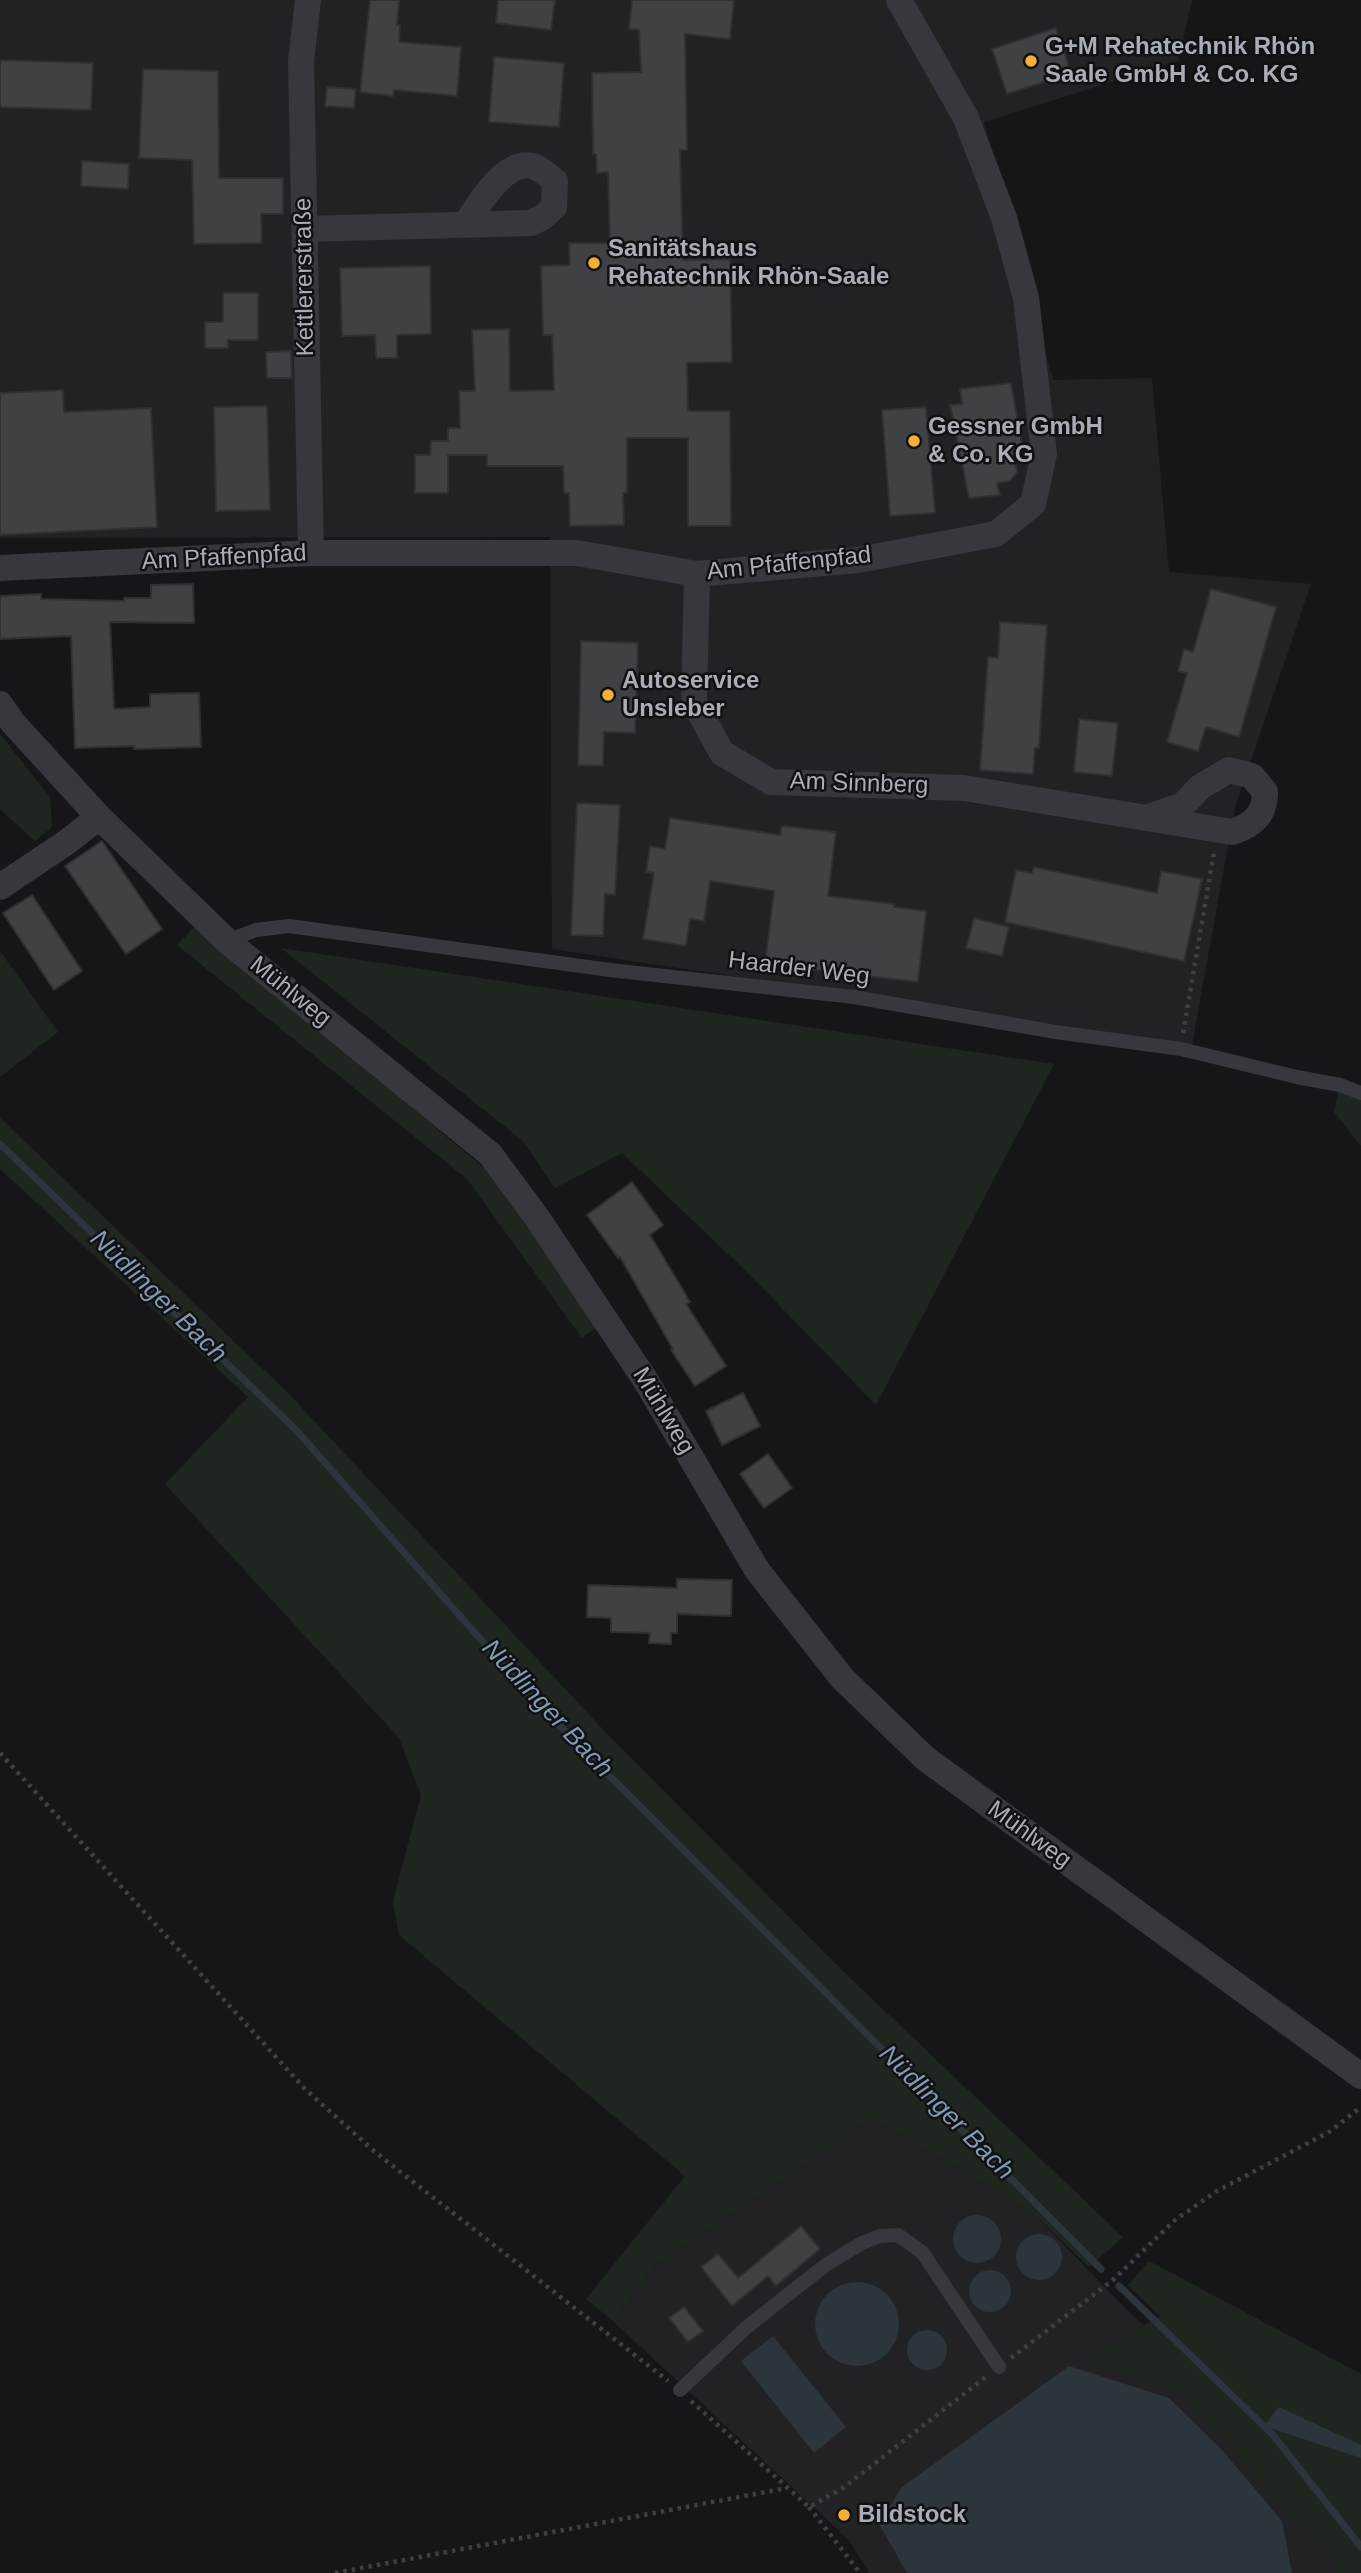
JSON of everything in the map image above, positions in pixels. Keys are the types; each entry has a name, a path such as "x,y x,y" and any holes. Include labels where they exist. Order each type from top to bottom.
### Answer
{"street":[{"name":"Kettlererstraße","path":"307,0 301,61 311,554"},
{"name":"Am Pfaffenpfad","path":"0,568 311,554 577,553 697,574 858,559 996,534 1033,504 1044,454 1023,285 1004,218 965,118 899,0"},
{"path":"305,229 466,225"},
{"name":"Am Sinnberg","path":"697,574 694,702 722,753 771,782 964,788 1217,831 1232,832 1252,825 1265,807 1265,792 1252,776 1229,770 1200,787 1183,805 1146,818"},
{"name":"Mühlweg","path":"0,704 13,723 99,817 227,941 489,1154 538,1219 646,1381 757,1570 842,1678 926,1759 1361,2076"},
{"path":"0,887 99,817"}],"lane":[{"name":"Haarder Weg","path":"227,941 256,930 289,926 610,970 854,997 1181,1049 1361,1093"},
{"path":"680,2390 748,2326 827,2264 862,2243 880,2236 898,2235 922,2252 999,2367"}],"path":[{"path":"1181,1049 1217,831"},
{"path":"0,1753 305,2089 375,2152 680,2390 809,2507 860,2573"},
{"path":"809,2507 843,2488 1112,2280 1175,2220 1217,2191 1329,2133 1361,2107"},
{"path":"335,2573 788,2488"}],"shaded area":[{"path":"0,0 1192,0 1178,61 984,122 1053,380 1152,378 1169,572 1311,584 1235,807 1192,1045 552,949 550,537 0,538"},
{"path":"0,734 50,797 52,827 35,841 0,809"},
{"path":"197,925 487,1171 599,1325 582,1338 467,1179 177,945"},
{"path":"281,948 1054,1064 876,1405 749,1274 622,1153 555,1188 523,1141"},
{"path":"0,951 58,1032 0,1077"},
{"path":"1340,1086 1361,1094 1361,1146 1334,1112"},
{"path":"0,1118 287,1392 612,1739 850,1978 1123,2237 1089,2267 1038,2218 967,2173 872,2119 655,2265 613,2321 586,2299 685,2176 399,1935 393,1901 421,1795 399,1738 165,1484 248,1397 0,1169"},
{"path":"872,2119 967,2173 1038,2218 1131,2314 1168,2346 1361,2573 869,2573 849,2540 613,2321 655,2265"},
{"path":"977,2215 994,2222 1001,2239 994,2256 977,2263 960,2256 953,2239 960,2222"},
{"path":"1039,2234 1055,2241 1062,2257 1055,2273 1039,2280 1023,2273 1016,2257 1023,2241"},
{"path":"1149,2261 1361,2374 1361,2573 1344,2573 1178,2391 1080,2362 1160,2316 1128,2285"},
{"path":"990,2270 1005,2276 1011,2291 1005,2306 990,2312 975,2306 969,2291 975,2276"},
{"path":"857,2282 873,2285 887,2294 896,2308 899,2324 896,2340 887,2354 873,2363 857,2366 841,2363 827,2354 818,2340 815,2324 818,2308 827,2294 841,2285"},
{"path":"927,2330 935,2331 941,2336 946,2342 946,2358 941,2364 935,2369 927,2370 919,2369 913,2364 908,2358 907,2350 908,2342 913,2336 919,2331"},
{"path":"773,2336 846,2427 814,2453 741,2361"},
{"path":"1069,2366 1169,2398 1221,2449 1282,2521 1292,2573 907,2573 879,2524 902,2487"},
{"path":"1279,2407 1361,2445 1361,2458 1264,2426"}],"building":[{"path":"370,0 399,0 399,42 461,47 457,96 394,90 393,96 360,92"},
{"path":"498,0 555,0 551,30 496,23"},
{"path":"632,0 734,0 730,39 685,34 687,150 680,150 683,260 730,259 732,362 687,363 688,411 730,411 731,526 688,526 688,438 627,438 627,492 623,493 624,525 570,526 569,493 564,493 563,466 487,466 487,455 448,455 448,493 415,493 415,455 430,455 431,441 448,441 448,428 460,428 459,391 475,391 472,330 509,329 510,391 554,390 552,335 543,335 541,266 570,265 569,243 610,243 608,172 597,173 596,154 593,154 592,73 641,72 639,30 629,29"},
{"name":"G+M Rehatechnik Rhön Saale GmbH & Co. KG","path":"1056,28 1071,73 1007,94 992,49"},
{"path":"494,57 564,63 559,127 489,122"},
{"path":"0,60 93,63 91,110 0,107"},
{"path":"143,69 218,71 219,178 283,178 283,214 261,214 262,243 194,244 192,160 139,158"},
{"path":"327,87 356,89 354,108 325,106"},
{"path":"82,161 129,164 128,189 81,186"},
{"path":"430,266 431,334 397,335 397,358 376,358 375,335 342,336 340,268"},
{"path":"223,293 258,293 258,340 228,340 228,348 205,348 205,322 223,322"},
{"path":"291,351 292,378 267,378 266,352"},
{"path":"1011,383 1023,450 1014,451 1017,472 1010,481 997,483 1000,495 969,498 950,405 962,404 960,389"},
{"path":"63,390 64,412 151,408 157,527 0,535 0,393"},
{"path":"267,406 270,510 216,511 214,407"},
{"name":"Gessner GmbH & Co. KG","path":"926,407 935,513 890,516 882,410"},
{"path":"193,584 194,623 110,622 114,709 150,707 150,694 199,693 201,747 75,748 71,636 0,639 0,596 41,594 41,599 124,601 124,598 151,598 151,585"},
{"path":"1211,589 1276,607 1239,737 1206,727 1198,751 1167,742 1187,673 1178,671 1184,649 1193,652"},
{"path":"1000,622 1047,625 1039,748 1035,748 1033,774 980,770 988,657 998,658"},
{"name":"Autoservice Unsleber","path":"581,641 638,643 635,733 604,732 603,766 578,765"},
{"path":"1079,719 1118,723 1112,776 1074,772"},
{"path":"577,803 620,805 615,895 605,894 603,936 571,935"},
{"path":"670,818 780,835 782,826 836,832 828,896 895,904 894,907 926,911 918,982 765,964 774,891 710,881 704,921 690,919 686,946 643,939 654,873 646,872 650,846 665,849"},
{"path":"102,841 162,929 126,954 65,866"},
{"path":"1034,867 1157,893 1161,871 1202,879 1184,961 1005,922 1016,870 1032,873"},
{"path":"32,895 82,971 54,990 3,913"},
{"path":"974,918 1009,927 1002,956 966,948"},
{"path":"632,1182 663,1225 650,1235 690,1302 686,1304 726,1366 695,1386 671,1350 673,1349 620,1257 618,1258 587,1215"},
{"path":"743,1393 760,1426 722,1445 706,1411"},
{"path":"768,1454 792,1488 764,1508 740,1474"},
{"path":"677,1579 732,1580 731,1616 677,1614 677,1633 671,1633 671,1644 649,1643 650,1633 611,1632 611,1618 587,1617 588,1585 677,1588"},
{"path":"801,2226 820,2249 776,2286 768,2276 732,2306 701,2267 718,2254 738,2278"},
{"path":"684,2307 703,2331 688,2342 669,2318"}],"waterway":[{"name":"Nüdlinger Bach","path":"0,1144 297,1431 535,1701 1101,2269"},
{"name":"Nüdlinger Bach","path":"1119,2286 1273,2435 1361,2547"}],"place":[{"name":"G+M Rehatechnik Rhön Saale GmbH & Co. KG","path":"1031,61"},
{"name":"Sanitätshaus Rehatechnik Rhön-Saale","path":"594,263"},
{"name":"Gessner GmbH & Co. KG","path":"914,441"},
{"name":"Autoservice Unsleber","path":"608,695"},
{"name":"Bildstock","path":"844,2515"}]}
